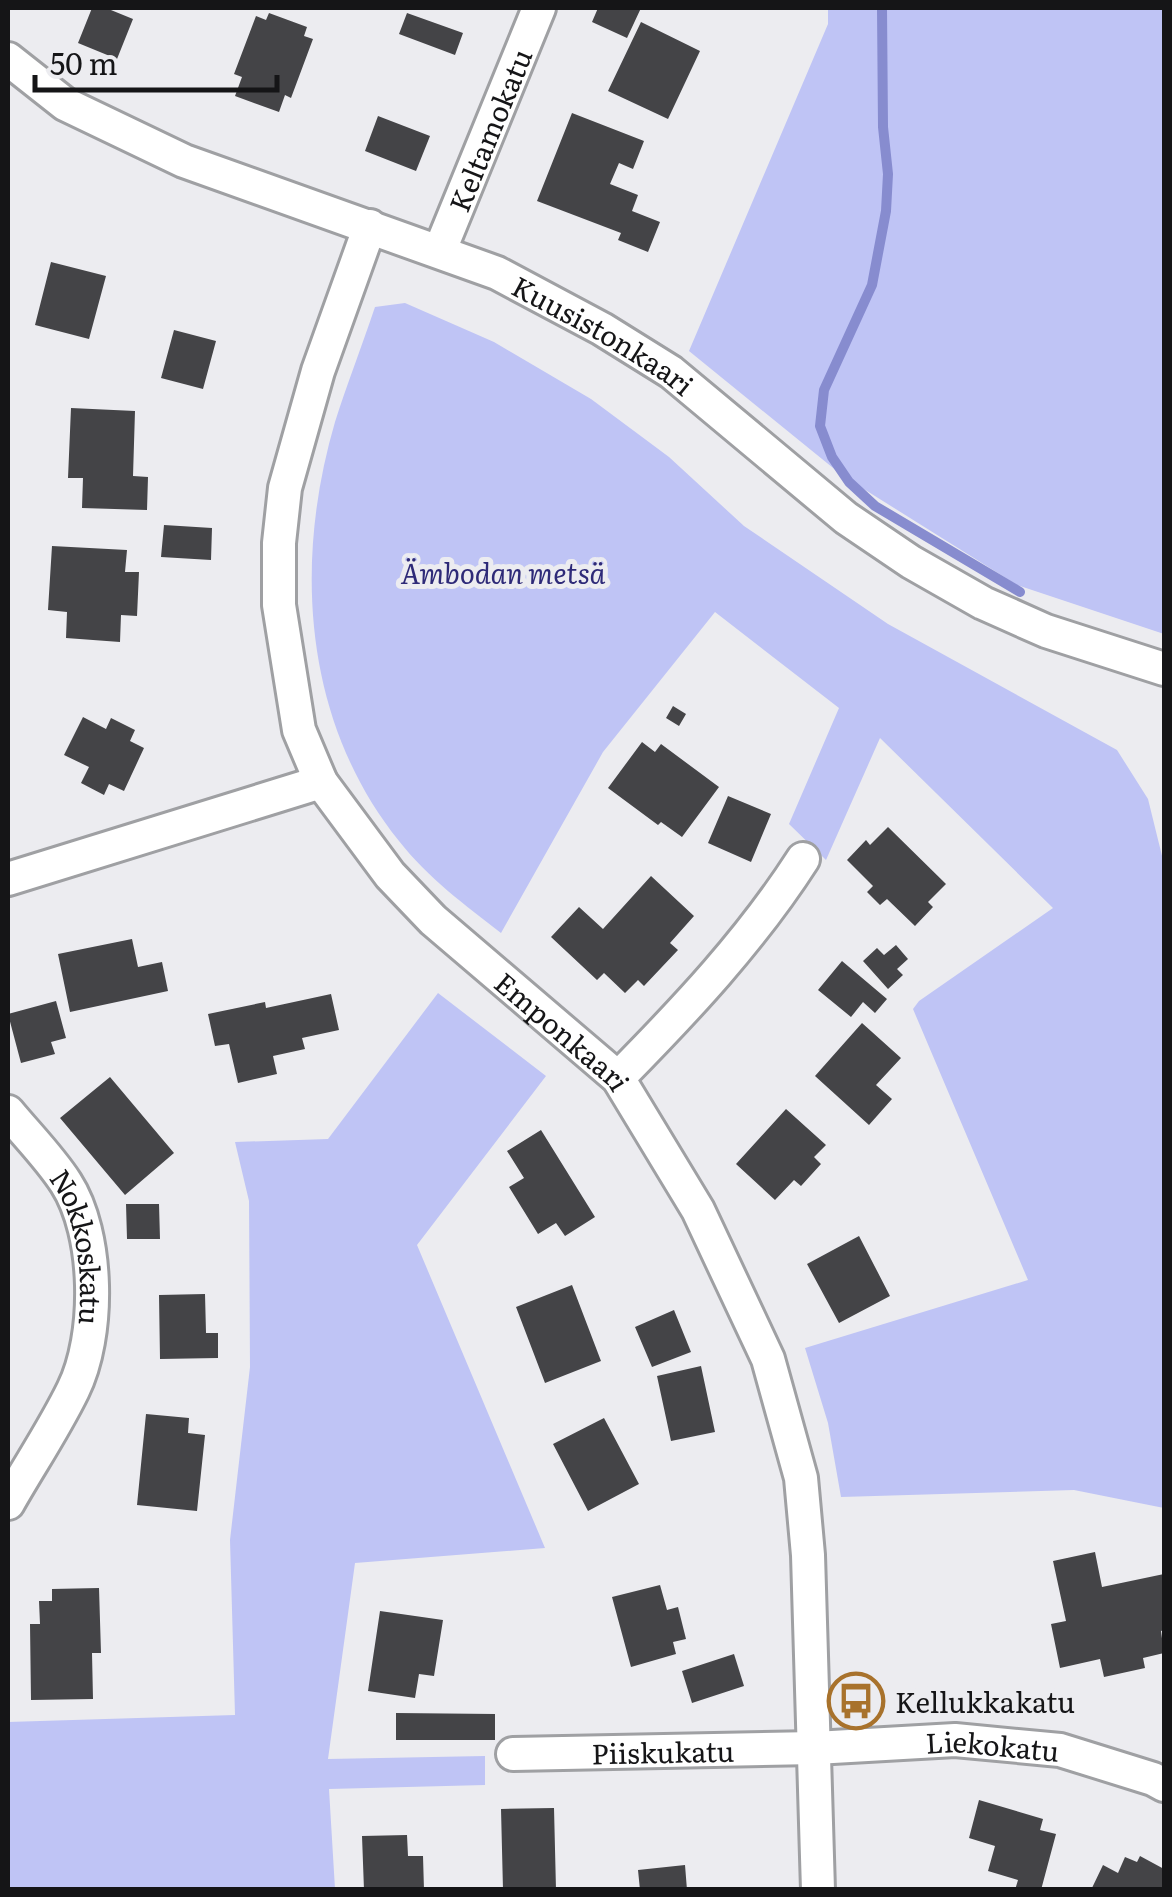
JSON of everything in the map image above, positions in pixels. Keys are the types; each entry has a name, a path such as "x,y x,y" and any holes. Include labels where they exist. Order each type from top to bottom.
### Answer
{"street":[{"name":"Keltamokatu","path":"440,250 539,8"},
{"name":"Kuusistonkaari","path":"8,59 64,104 184,161 440,250 514,282 602,329 670,372 846,518 911,562 983,604 1046,631 1164,669"},
{"name":"Emponkaari","path":"370,226 299,431 284,488 278,543 279,605 300,730 321,782 379,861 433,920 618,1078 698,1210 768,1358 801,1478 808,1555 818,1890"},
{"path":"8,879 321,782"},
{"path":"618,1078 696,998 769,912 803,858"},
{"name":"Nokkoskatu","path":"8,1112 66,1182 82,1216 91,1256 87,1342 75,1387 8,1503"},
{"name":"Liekokatu","path":"815,1748 955,1740 1060,1750 1164,1785"},
{"name":"Piiskukatu","path":"512,1754 815,1748"}],"green space":[{"path":"828,8 1164,8 1164,634 1017,585 843,476 689,351 828,24"},
{"name":"Ämbodan metsä","path":"405,303 494,342 591,399 669,457 744,526 888,624 1117,750 1148,799 1164,864 1164,1508 1074,1490 841,1497 828,1423 805,1348 1028,1280 913,1009 1053,908 880,738 826,860 789,824 839,708 715,612 603,752 501,933 422,867 367,795 343,746 326,694 316,641 314,531 335,422 375,307"},
{"path":"438,993 546,1076 417,1245 545,1548 355,1563 328,1759 485,1756 485,1785 329,1789 335,1889 8,1889 8,1722 235,1715 230,1540 250,1367 249,1201 235,1142 328,1139"}],"building":[{"path":"92,8 106,8 133,19 117,59 78,43"},
{"path":"598,8 641,8 627,38 592,22"},
{"path":"269,13 307,27 304,36 313,39 291,98 285,95 279,112 235,96 242,77 234,74 256,16 266,20"},
{"path":"407,13 463,33 455,55 399,34"},
{"path":"641,22 700,51 668,119 608,91"},
{"path":"572,113 644,141 633,169 619,163 610,184 638,195 632,211 660,222 648,252 618,240 621,233 537,201"},
{"path":"378,116 430,136 416,171 365,151"},
{"path":"51,262 106,276 89,339 35,325"},
{"path":"174,330 216,341 203,389 161,378"},
{"path":"71,408 135,411 133,476 148,477 147,510 82,508 83,478 68,478"},
{"path":"164,525 212,528 211,560 161,557"},
{"path":"52,546 127,550 125,572 139,572 137,616 121,615 120,642 66,638 67,612 48,610"},
{"path":"673,706 686,714 679,726 666,718"},
{"path":"83,717 106,729 111,718 135,730 130,741 144,748 124,791 109,784 104,795 81,783 89,767 64,755"},
{"path":"642,742 655,752 661,744 719,787 682,837 661,822 658,825 608,788"},
{"path":"728,796 771,814 751,862 708,843"},
{"path":"888,827 946,884 928,902 933,907 915,926 887,899 880,905 867,892 873,886 847,860 866,840 870,845"},
{"path":"651,876 694,916 670,943 678,950 644,986 638,980 625,993 604,973 597,980 551,937 579,907 603,929"},
{"path":"132,939 138,967 162,962 168,991 70,1012 58,954"},
{"path":"896,945 908,959 897,969 903,975 888,989 863,961 877,948 884,955"},
{"path":"842,961 887,999 875,1013 863,1002 851,1017 818,990"},
{"path":"331,994 339,1030 302,1038 305,1049 273,1056 277,1074 238,1083 229,1044 215,1046 208,1014 265,1002 266,1008"},
{"path":"56,1001 66,1038 51,1042 55,1054 21,1063 8,1014"},
{"path":"862,1023 901,1058 876,1085 892,1099 869,1125 815,1076"},
{"path":"110,1077 174,1153 125,1195 60,1118"},
{"path":"786,1109 826,1145 814,1157 821,1164 801,1186 794,1180 775,1200 736,1164"},
{"path":"541,1130 595,1217 565,1236 556,1223 538,1234 509,1187 524,1178 507,1151"},
{"path":"126,1204 159,1204 160,1239 127,1239"},
{"path":"859,1236 890,1296 839,1323 807,1264"},
{"path":"572,1285 601,1361 545,1383 516,1307"},
{"path":"205,1294 206,1333 218,1333 218,1358 160,1359 159,1295"},
{"path":"674,1310 691,1352 652,1367 635,1327"},
{"path":"701,1366 715,1432 671,1441 657,1376"},
{"path":"146,1414 189,1418 188,1433 205,1435 197,1511 137,1505"},
{"path":"604,1418 639,1484 588,1511 553,1444"},
{"path":"1095,1552 1102,1587 1164,1574 1164,1653 1143,1658 1145,1668 1104,1677 1100,1659 1060,1668 1051,1624 1066,1621 1053,1561"},
{"path":"660,1585 667,1610 678,1607 686,1639 673,1642 676,1654 631,1667 612,1597"},
{"path":"99,1588 101,1653 92,1653 93,1699 31,1700 30,1624 40,1624 39,1601 52,1601 52,1589"},
{"path":"380,1611 443,1620 434,1676 419,1674 415,1698 368,1691"},
{"path":"734,1654 744,1686 692,1703 682,1671"},
{"path":"396,1713 495,1714 495,1740 396,1740"},
{"path":"979,1800 1043,1819 1040,1830 1056,1834 1041,1890 1015,1890 1018,1880 988,1871 995,1846 969,1838"},
{"path":"554,1808 556,1890 503,1890 501,1809"},
{"path":"407,1835 408,1856 423,1856 424,1890 364,1890 362,1836"},
{"path":"1140,1856 1164,1869 1164,1890 1091,1890 1103,1865 1118,1873 1125,1857 1137,1862"},
{"path":"685,1865 687,1890 640,1890 638,1870"}],"waterway":[{"path":"882,8 886,211 872,285 824,390 820,426 832,457 849,482 875,506 1020,592"}],"place":[{"name":"Kellukkakatu","path":"856,1701"}]}
